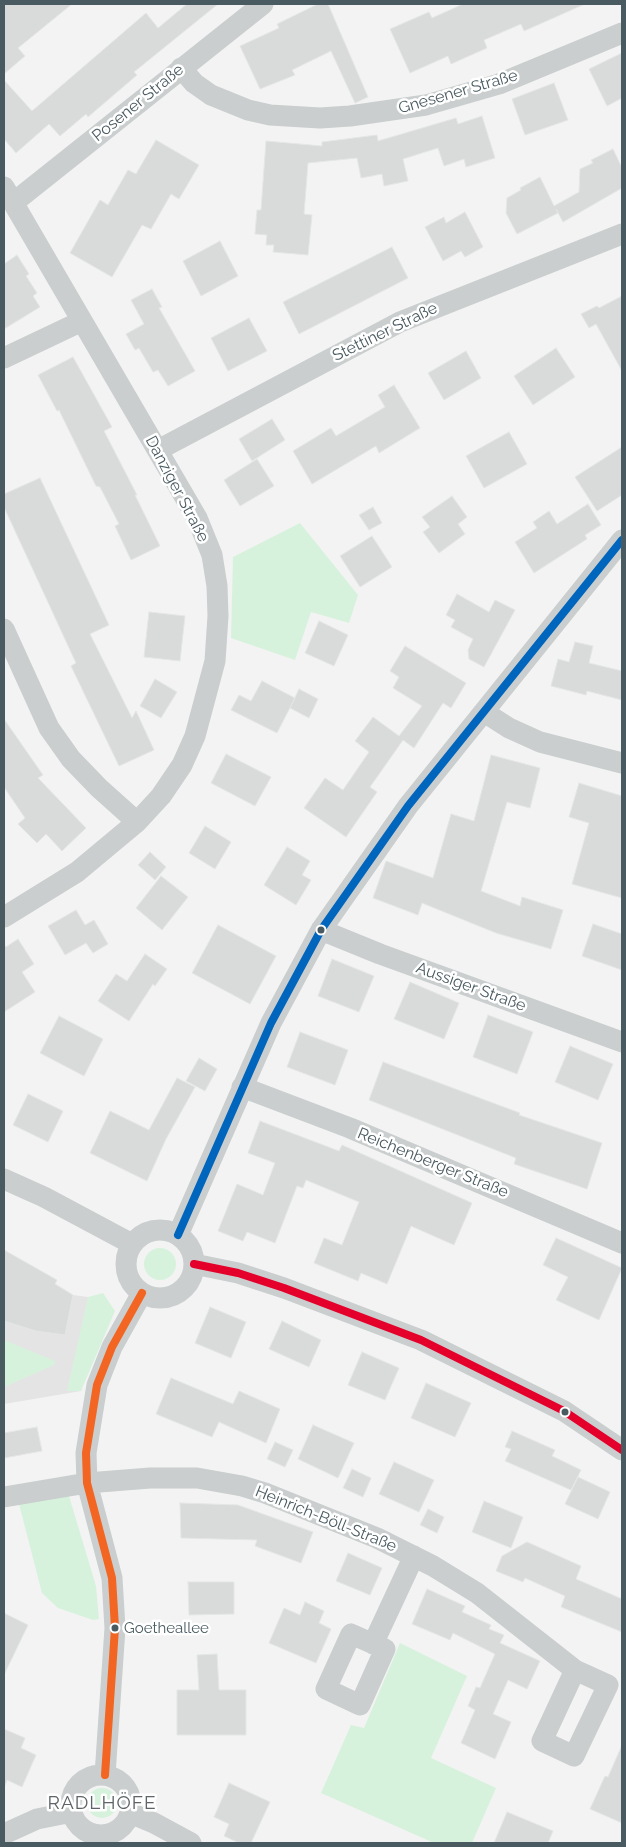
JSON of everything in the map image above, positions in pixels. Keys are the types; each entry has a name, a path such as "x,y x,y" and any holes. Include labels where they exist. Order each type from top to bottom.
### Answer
{"street":[{"name":"Posener Straße","path":"9,195 181,68 263,4"},
{"name":"Gnesener Straße","path":"181,68 194,83 211,95 248,110 270,115 320,118 350,116 426,105 499,84 622,33"},
{"name":"Danziger Straße","path":"4,917 77,872 137,822 161,796 182,765 195,736 215,661 218,616 217,586 206,537 158,450 9,195"},
{"name":"Stettiner Straße","path":"158,450 400,322 622,234"},
{"path":"4,358 82,321"},
{"path":"178,1235 271,1023 321,930 408,806 621,544"},
{"path":"4,629 49,728 71,759 99,788 137,822"},
{"path":"484,712 509,728 540,742 622,763"},
{"name":"Aussiger Straße","path":"321,930 380,954 622,1042"},
{"name":"Reichenberger Straße","path":"242,1087 359,1132 622,1243"},
{"path":"4,1179 44,1197 132,1244"},
{"path":"158,1230 178,1235 189,1246 194,1264 189,1282 172,1296 157,1297 142,1292 129,1277 126,1267 128,1252 132,1244 139,1237 158,1230"},
{"path":"194,1264 238,1273 284,1288 421,1340 564,1411 622,1450"},
{"path":"105,1775 115,1628 113,1587 87,1483 86,1453 97,1385 112,1347 142,1292"},
{"name":"Heinrich-Böll-Straße","path":"4,1497 87,1483 177,1478 197,1478 242,1486 303,1506 414,1556 455,1579 499,1608 575,1670"},
{"name":"Heinrich-Böll-Straße","path":"373,1644 414,1556"},
{"path":"95,1775 105,1775 123,1784 128,1792 131,1803 130,1813 122,1826 116,1831 98,1839 83,1828 72,1812 71,1802 78,1785 95,1775"},
{"path":"4,1834 37,1819 72,1812"},
{"path":"130,1813 154,1823 191,1843"}],"shaded area":[{"path":"4,1250 57,1280 55,1284 73,1295 88,1297 99,1304 81,1391 4,1404"}],"green space":[{"path":"300,523 358,595 349,623 311,612 295,660 231,638 233,557"},
{"path":"160,1248 172,1252 176,1264 172,1276 160,1280 148,1276 144,1264 148,1252"},
{"path":"103,1293 115,1311 81,1391 67,1391 88,1297"},
{"path":"4,1340 55,1361 54,1365 4,1387"},
{"path":"69,1496 96,1586 99,1619 93,1620 58,1608 42,1593 19,1504"},
{"path":"400,1643 467,1676 431,1758 496,1788 472,1843 434,1843 321,1793 351,1725 364,1728"},
{"path":"102,1788 113,1792 117,1803 113,1814 102,1818 91,1814 87,1803 91,1792"}],"building":[{"path":"4,4 72,4 18,48 25,56 4,74"},
{"path":"187,4 218,4 134,72 137,75 88,117 86,114 60,136 49,124 16,153 4,139 4,80 32,111 146,13 158,28"},
{"path":"318,4 328,4 368,97 355,103 331,51 292,70 295,75 260,89 240,46 279,28 277,24"},
{"path":"463,4 585,4 524,31 521,24 484,40 487,48 451,64 448,56 410,73 390,29 429,12 432,18"},
{"path":"622,53 622,98 607,106 589,69"},
{"path":"554,83 568,120 525,135 512,99"},
{"path":"482,116 495,158 466,167 464,159 444,166 438,148 403,159 408,181 384,186 382,174 361,178 357,158 308,163 304,214 312,215 308,255 273,252 274,245 266,245 267,235 255,234 257,210 261,210 266,141 322,146 322,142 377,135 378,141 456,118 458,124"},
{"path":"156,140 199,165 179,199 171,194 151,229 142,225 112,277 70,253 100,200 108,205 128,170 136,174"},
{"path":"613,149 622,168 622,188 563,222 556,209 558,213 517,234 506,213 507,198 540,177 554,206 579,192 580,169 593,163 591,160"},
{"path":"465,212 483,247 465,257 461,251 443,261 425,227 444,217 446,223"},
{"path":"220,241 238,276 201,296 183,261"},
{"path":"392,247 408,278 299,334 283,302"},
{"path":"17,255 29,274 26,276 37,293 33,296 40,307 4,329 4,264"},
{"path":"152,289 162,307 159,308 195,371 168,386 158,370 153,372 139,348 135,350 126,334 144,324 131,300"},
{"path":"622,296 622,371 596,324 589,328 581,314 597,306 599,308"},
{"path":"249,318 267,351 228,371 211,338"},
{"path":"556,348 575,377 533,405 514,376"},
{"path":"466,351 481,378 444,400 428,373"},
{"path":"73,357 112,427 104,431 137,495 135,495 160,546 131,560 115,526 119,524 100,487 96,486 59,410 57,411 38,375"},
{"path":"394,385 420,428 379,453 376,446 312,484 293,451 331,428 336,436 385,407 378,395"},
{"path":"272,419 285,440 252,461 239,439"},
{"path":"509,432 527,464 484,488 466,456"},
{"path":"622,447 622,495 597,511 575,477"},
{"path":"257,459 274,486 240,506 224,480"},
{"path":"40,478 109,625 90,634 132,718 136,711 154,750 119,766 71,666 76,663 4,507 4,494"},
{"path":"452,496 467,517 458,524 465,534 439,553 423,532 430,527 422,517"},
{"path":"588,504 601,525 585,535 587,539 534,573 515,542 537,528 533,522 549,511 557,524"},
{"path":"373,507 382,523 369,530 359,515"},
{"path":"372,536 392,567 360,587 340,556"},
{"path":"457,594 489,612 495,600 515,610 484,667 469,659 468,650 473,639 451,627 455,620 446,615"},
{"path":"149,612 185,616 180,661 144,657"},
{"path":"319,621 348,635 334,666 305,653"},
{"path":"575,642 593,646 589,663 622,671 622,700 587,691 586,695 551,686 558,659 569,662"},
{"path":"405,646 466,683 451,708 443,703 414,748 403,740 370,787 377,792 346,837 304,808 325,778 343,790 369,752 355,741 373,717 399,736 422,706 393,688 399,677 390,671"},
{"path":"155,679 177,692 161,718 140,706"},
{"path":"262,681 295,698 277,733 231,710 239,695 251,701"},
{"path":"299,689 318,699 309,718 290,708"},
{"path":"4,719 43,775 38,778 86,828 62,851 46,834 37,843 18,824 25,818 4,787"},
{"path":"226,754 271,777 255,806 211,783"},
{"path":"491,755 540,768 530,808 507,802 481,891 520,906 522,897 563,910 551,949 496,933 422,903 418,915 373,898 386,861 433,878 451,814 474,821"},
{"path":"579,783 622,796 622,898 572,884 589,823 569,817"},
{"path":"205,826 231,842 215,869 189,853"},
{"path":"287,847 310,861 302,875 311,880 296,905 264,885"},
{"path":"150,852 166,867 155,880 138,865"},
{"path":"161,876 188,897 162,930 136,908"},
{"path":"76,910 85,925 94,920 108,944 93,953 86,943 65,955 48,926"},
{"path":"593,924 622,934 622,970 582,956"},
{"path":"218,925 276,956 250,1004 192,973"},
{"path":"18,939 34,964 22,972 35,992 4,1012 4,944 6,947"},
{"path":"145,954 167,969 155,986 153,984 129,1021 98,1001 116,974 127,981"},
{"path":"332,959 374,976 359,1012 318,996"},
{"path":"410,982 459,1003 444,1039 394,1019"},
{"path":"488,1015 533,1032 517,1074 473,1057"},
{"path":"59,1016 103,1039 84,1076 40,1053"},
{"path":"300,1032 348,1050 335,1085 287,1067"},
{"path":"570,1046 613,1064 598,1100 555,1082"},
{"path":"199,1058 217,1069 205,1091 186,1081"},
{"path":"383,1062 520,1113 519,1115 602,1143 587,1189 514,1164 516,1158 369,1100"},
{"path":"177,1078 195,1087 166,1139 147,1181 90,1153 110,1111 149,1130"},
{"path":"28,1094 63,1111 48,1142 13,1125"},
{"path":"260,1121 339,1151 342,1145 472,1203 454,1245 411,1226 387,1284 361,1273 358,1281 314,1263 324,1238 342,1245 359,1202 306,1180 303,1188 297,1186 275,1243 247,1232 243,1241 218,1231 237,1184 263,1195 275,1163 248,1153"},
{"path":"556,1238 622,1268 599,1320 556,1300 568,1277 543,1265"},
{"path":"4,1250 57,1280 55,1284 73,1295 65,1335 36,1331 4,1321"},
{"path":"210,1307 246,1322 231,1358 195,1343"},
{"path":"282,1321 321,1340 309,1367 269,1349"},
{"path":"362,1352 399,1368 385,1400 348,1385"},
{"path":"171,1378 233,1404 239,1391 280,1409 266,1443 219,1422 212,1437 156,1414"},
{"path":"426,1383 471,1403 455,1437 411,1418"},
{"path":"313,1425 354,1443 338,1478 298,1459"},
{"path":"37,1427 42,1451 4,1458 4,1433"},
{"path":"512,1431 555,1450 552,1456 581,1470 571,1490 505,1461 511,1449 505,1447"},
{"path":"275,1442 293,1450 285,1467 267,1459"},
{"path":"394,1462 434,1480 419,1512 379,1494"},
{"path":"352,1469 371,1478 363,1497 343,1488"},
{"path":"578,1477 610,1492 598,1519 565,1504"},
{"path":"484,1501 523,1517 511,1548 472,1532"},
{"path":"180,1503 238,1505 313,1532 301,1563 255,1546 257,1540 181,1538"},
{"path":"428,1509 444,1517 437,1533 420,1525"},
{"path":"527,1542 581,1566 576,1579 622,1599 622,1632 561,1607 565,1596 525,1578 523,1582 496,1571 502,1556"},
{"path":"348,1553 382,1568 370,1595 336,1581"},
{"path":"188,1582 234,1582 234,1614 189,1615"},
{"path":"427,1589 465,1606 462,1612 491,1625 489,1629 504,1635 500,1643 540,1661 527,1689 508,1680 493,1714 511,1722 495,1759 461,1743 475,1710 468,1706 476,1687 480,1688 495,1654 453,1633 450,1640 412,1624"},
{"path":"305,1602 324,1611 319,1623 331,1629 316,1663 269,1643 284,1608 300,1615"},
{"path":"4,1613 28,1625 4,1675"},
{"path":"217,1654 219,1690 246,1690 246,1735 177,1735 177,1690 199,1690 197,1655"},
{"path":"4,1729 25,1738 21,1748 36,1755 22,1787 7,1780 4,1788"},
{"path":"622,1745 622,1823 590,1809 605,1776 608,1777"},
{"path":"229,1783 270,1802 251,1843 239,1843 224,1836 229,1824 214,1817"},
{"path":"507,1812 553,1831 548,1843 494,1843"}],"transit line":[{"path":"178,1235 271,1023 321,930 408,806 622,540"},
{"path":"194,1264 238,1273 284,1288 421,1340 564,1411 622,1450"},
{"path":"105,1775 115,1628 112,1578 87,1483 86,1453 97,1385 112,1347 142,1293"}],"place":[{"name":"Goetheallee","path":"115,1628"}],"district":[{"name":"RADLHÖFE","path":"102,1803"}]}
